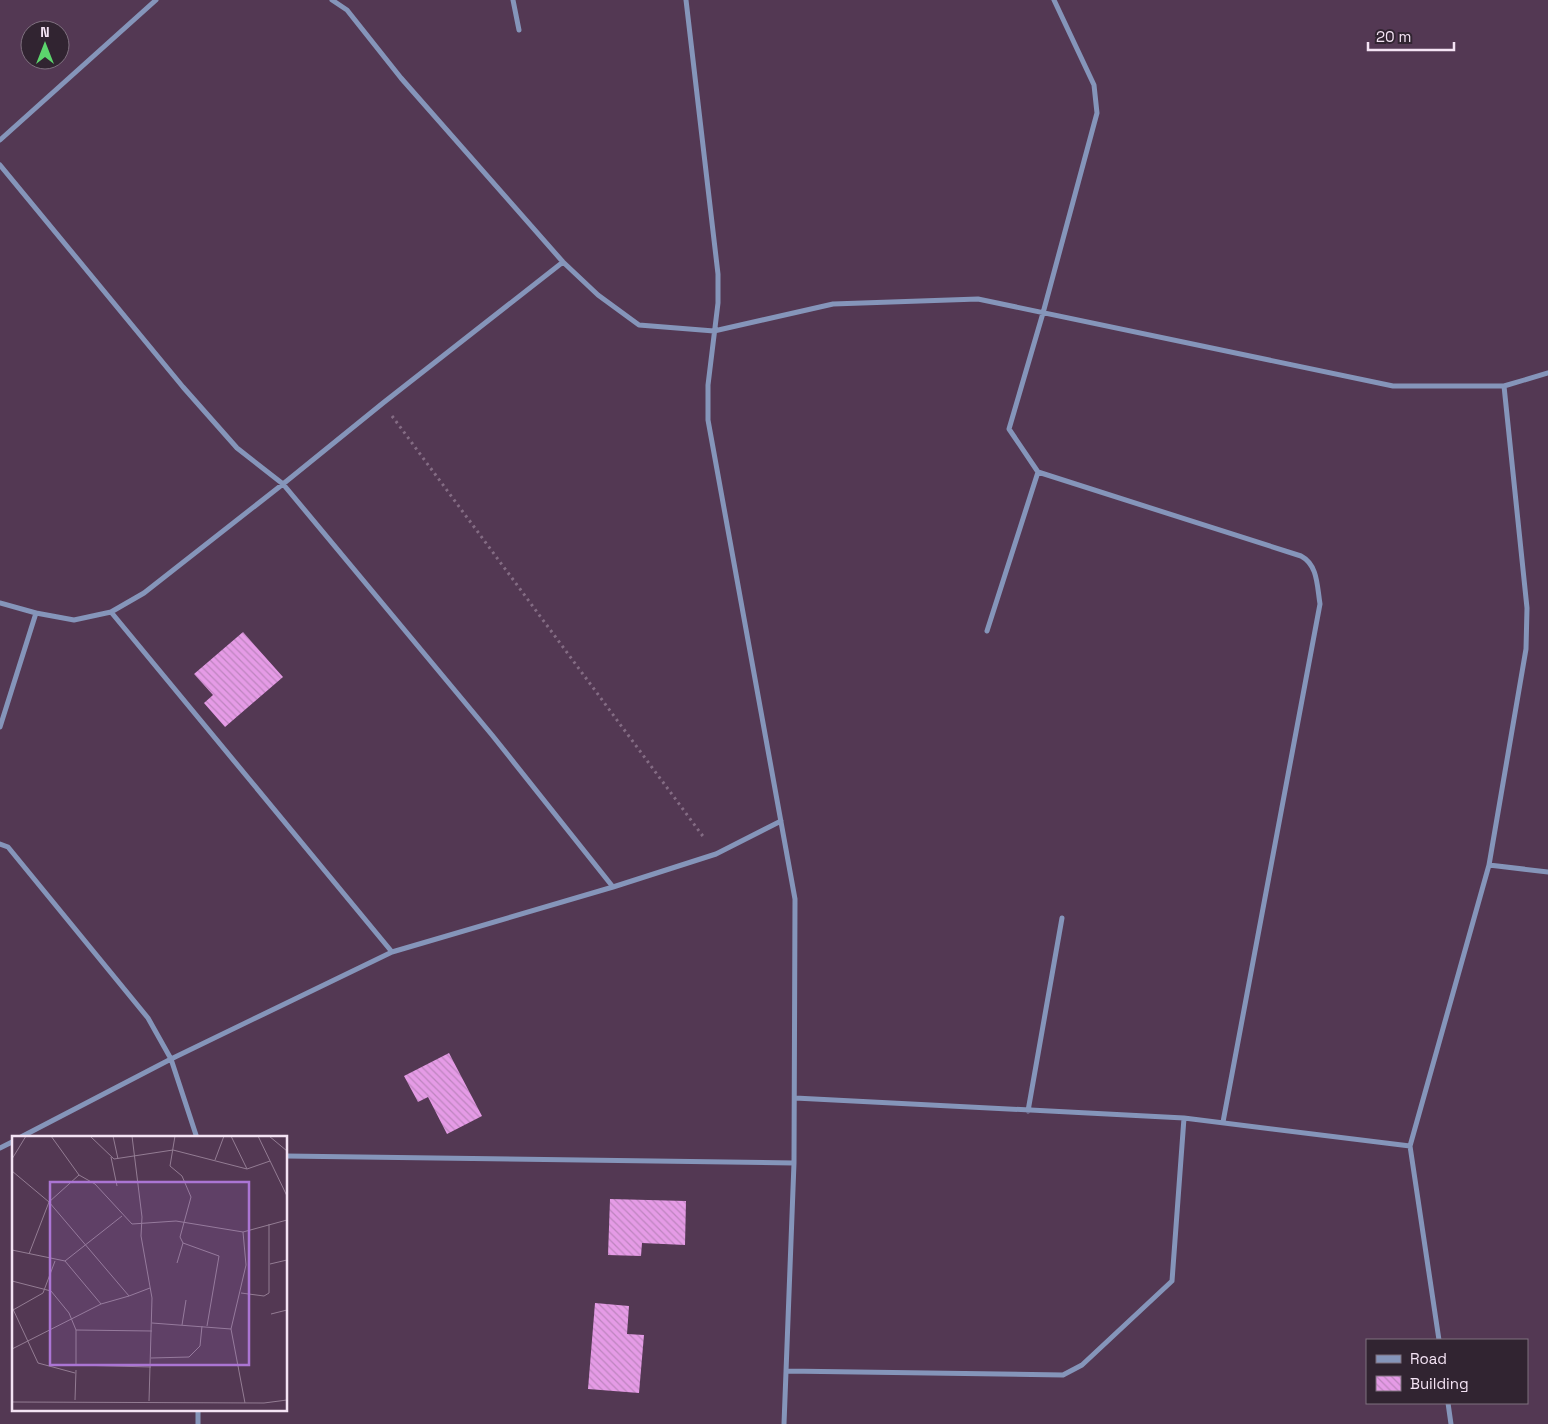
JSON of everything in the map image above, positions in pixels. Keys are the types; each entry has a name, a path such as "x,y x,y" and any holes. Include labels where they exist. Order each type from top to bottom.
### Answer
{"street":[{"path":"0,140 156,0"},
{"path":"332,0 347,10 401,78 563,262 598,296 639,324 714,331 833,304 978,299 1393,386 1504,386 1548,373"},
{"path":"513,0 519,30"},
{"path":"686,0 718,274 718,303 708,384 708,420 795,899 794,1163 784,1424"},
{"path":"1054,0 1094,85 1097,113 1043,313 1009,429 1038,472 1301,556 1309,560 1316,575 1320,604 1223,1122"},
{"path":"0,165 177,380 231,442 283,484 492,735 613,887"},
{"path":"0,603 36,613 74,620 111,612 144,593 563,262"},
{"path":"1439,1339 1410,1146 1489,865 1526,649 1527,608 1504,386"},
{"path":"987,631 1038,472"},
{"path":"111,612 392,952"},
{"path":"0,727 36,613"},
{"path":"24,1136 171,1059 392,952 613,887 716,854 780,821"},
{"path":"0,844 8,848 148,1018 171,1059 197,1136"},
{"path":"1489,865 1548,872"},
{"path":"1028,1111 1062,918"},
{"path":"794,1098 1184,1118 1410,1146"},
{"path":"786,1371 1062,1375 1082,1365 1172,1281 1184,1118"},
{"path":"0,1148 12,1142"},
{"path":"288,1156 794,1163"},
{"path":"1448,1404 1451,1424"}],"path":[{"path":"383,403 716,854"}],"building":[{"path":"243,632 283,677 225,727 204,703 213,695 194,674"},
{"path":"449,1053 482,1116 447,1134 428,1097 418,1102 404,1076"},
{"path":"610,1199 686,1201 685,1245 642,1243 641,1256 608,1255"},
{"path":"595,1303 629,1306 627,1334 644,1335 639,1393 588,1389"}]}
